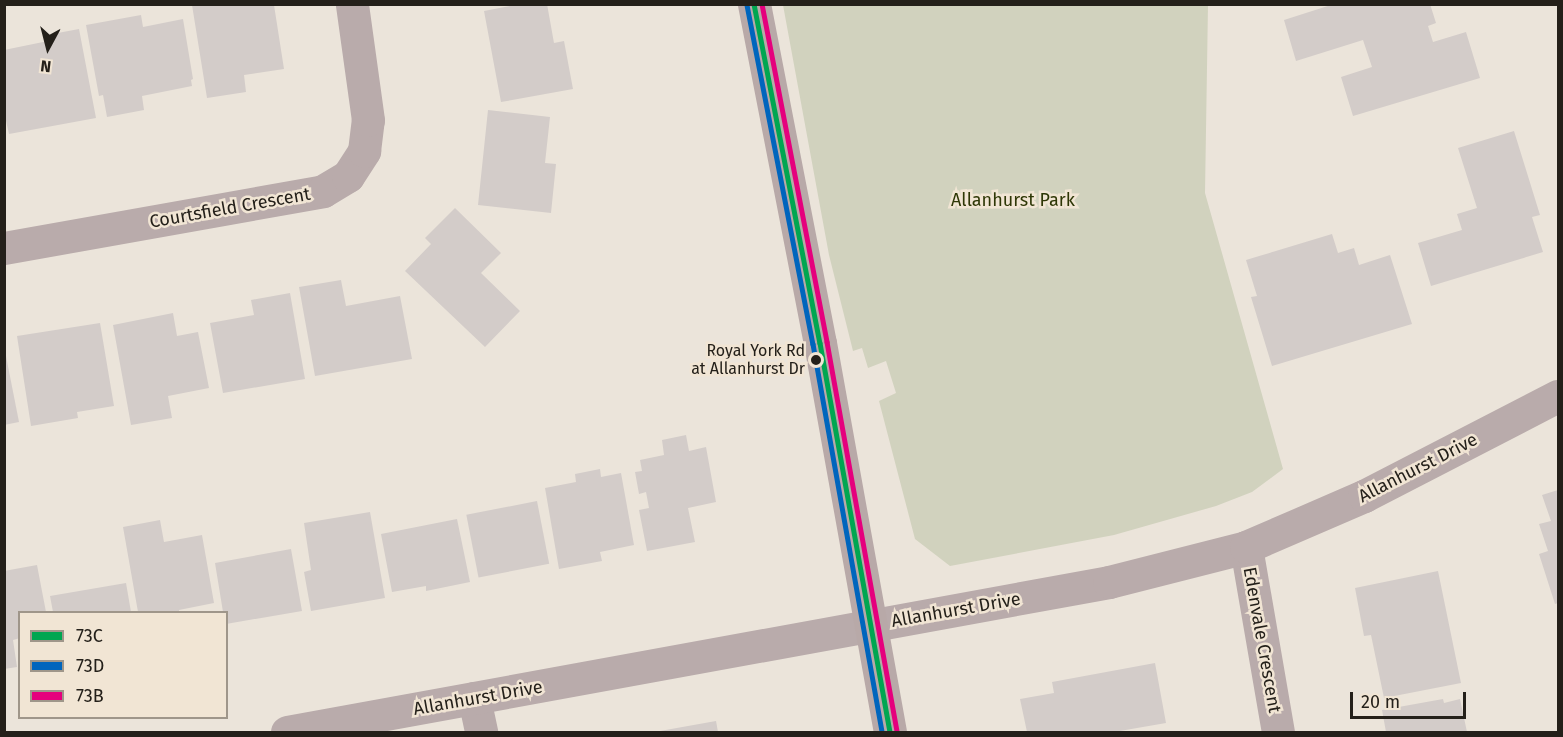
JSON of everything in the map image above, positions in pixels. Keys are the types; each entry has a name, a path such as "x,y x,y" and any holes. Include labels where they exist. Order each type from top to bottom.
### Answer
{"main road":[{"path":"754,4 820,343 890,732"}],"street":[{"name":"Courtsfield Crescent","path":"4,248 323,190 348,176 364,152 368,120 352,4"},
{"name":"Allanhurst Drive","path":"287,732 1109,582 1246,547 1364,496 1558,396"},
{"name":"Edenvale Crescent","path":"1246,547 1278,732"},
{"path":"474,698 481,732"}],"green space":[{"name":"Allanhurst Park","path":"783,5 1208,5 1205,193 1283,469 1252,492 1216,506 1114,535 950,566 915,539 879,401 896,393 886,361 868,368 862,348 853,351 829,255"}],"building":[{"path":"520,4 547,4 554,43 564,41 573,89 501,102 484,11"},
{"path":"1334,4 1430,4 1436,23 1428,26 1433,42 1466,32 1480,78 1353,116 1341,77 1372,67 1363,40 1296,61 1284,20"},
{"path":"192,5 274,5 284,69 244,75 246,92 207,98"},
{"path":"141,15 143,27 183,19 193,79 191,80 192,86 142,96 144,110 107,117 103,95 99,96 86,25"},
{"path":"79,29 96,118 9,134 4,112 4,50 48,41 47,35"},
{"path":"488,110 550,117 545,163 556,164 551,213 478,205"},
{"path":"1514,131 1540,215 1532,217 1543,252 1431,286 1418,243 1462,230 1457,214 1477,208 1458,148"},
{"path":"455,208 501,253 481,273 520,311 485,347 405,271 431,244 425,238"},
{"path":"1332,234 1338,253 1354,248 1359,265 1390,255 1412,324 1272,366 1251,297 1257,296 1246,260"},
{"path":"341,280 346,306 400,296 412,359 315,376 299,287"},
{"path":"290,293 305,379 223,393 210,323 254,315 251,300"},
{"path":"173,313 177,336 198,332 209,388 168,396 172,418 131,425 113,325"},
{"path":"100,323 114,406 77,412 78,418 31,426 17,336"},
{"path":"4,346 19,422 4,425"},
{"path":"686,435 689,451 706,447 716,502 688,508 695,542 647,551 639,510 649,508 646,492 639,494 635,472 642,471 640,460 664,455 662,440"},
{"path":"600,469 601,477 621,473 634,545 600,552 602,561 559,569 545,488 576,482 575,474"},
{"path":"1558,490 1558,603 1555,604 1539,554 1548,551 1539,524 1551,521 1542,495"},
{"path":"537,501 549,564 479,578 466,515"},
{"path":"370,512 385,598 311,611 304,572 311,570 304,523"},
{"path":"457,519 470,582 426,591 426,586 392,592 381,534"},
{"path":"160,520 164,542 202,535 214,603 179,611 138,611 123,527"},
{"path":"291,549 302,611 228,624 228,611 223,611 215,563"},
{"path":"37,565 46,611 18,611 18,639 13,640 17,667 4,669 4,571"},
{"path":"1438,571 1461,683 1384,698 1371,635 1364,636 1355,588"},
{"path":"126,583 131,611 53,611 50,596"},
{"path":"1155,663 1166,723 1114,732 1027,732 1020,699 1054,693 1052,682"},
{"path":"1443,699 1444,703 1460,699 1467,732 1386,732 1382,710"},
{"path":"716,721 718,732 660,732 660,731"}],"transit line":[{"name":"73C","path":"754,4 820,343 890,732"},
{"name":"73B","path":"762,4 827,342 897,731"},
{"name":"73D","path":"747,5 813,344 882,732"}],"place":[{"name":"Royal York Rd at Allanhurst Dr","path":"816,360"}]}
